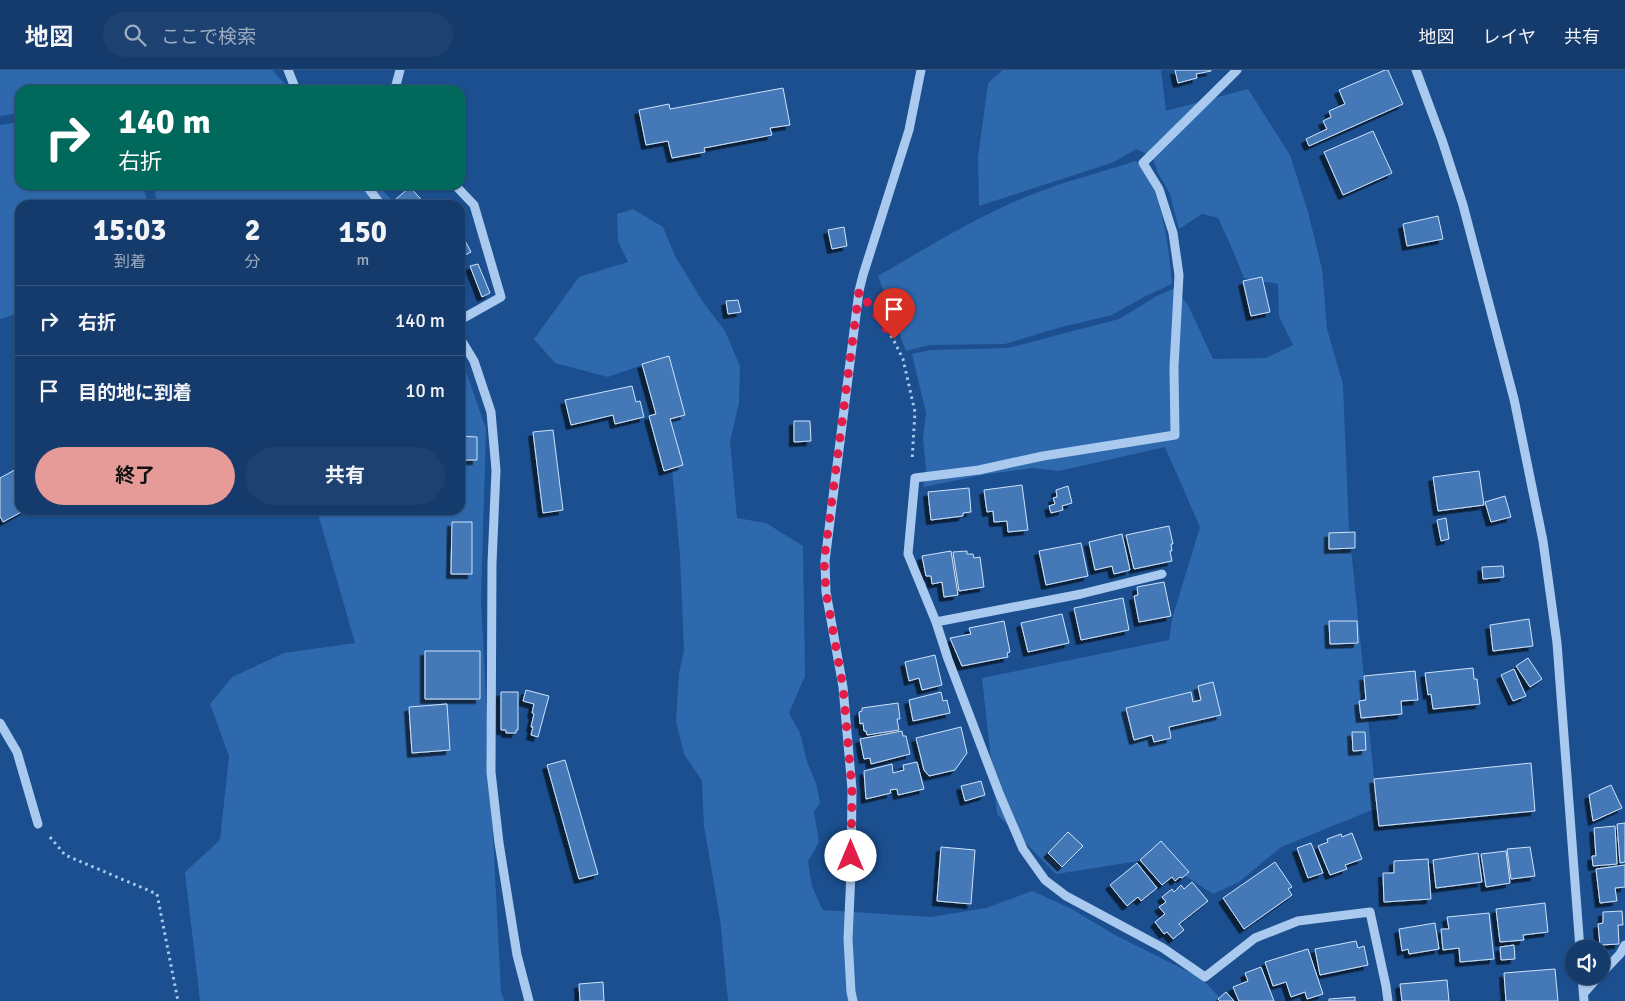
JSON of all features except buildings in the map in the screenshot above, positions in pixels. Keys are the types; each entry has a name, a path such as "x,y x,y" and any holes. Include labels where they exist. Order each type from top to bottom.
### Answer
{"street":[{"path":"288,70 294,85"},
{"path":"396,85 400,70"},
{"path":"853,1001 848,939 852,789 843,687 826,592 824,561 862,275 909,130 920,70"},
{"path":"1237,70 1143,163 1159,189 1170,224 1180,275 1174,367 1175,435 1044,456 979,470 915,478 908,554 936,622 948,659 999,793 1023,849 1045,880 1066,896 1163,948 1205,977 1255,938 1298,922 1370,912 1388,1001"},
{"path":"1416,70 1442,140 1466,215 1514,399 1543,541 1557,643 1579,940"},
{"path":"460,190 474,205 501,297 465,317"},
{"path":"465,346 474,361 491,412 496,470 492,564 491,772 517,955 529,1001"},
{"path":"936,622 1081,594 1162,574"},
{"path":"0,723 17,752 38,824"},
{"path":"1610,964 1620,954 1625,945"},
{"path":"1584,997 1593,985"}],"path":[{"path":"859,291 894,339 903,359 915,412 912,464 915,478"},
{"path":"38,824 65,855 157,894 178,1001"}],"shaded area":[{"path":"0,70 272,70 286,85 15,85 15,114 0,116"},
{"path":"1003,70 1161,70 1166,111 1248,89 1290,155 1308,212 1322,269 1327,329 1343,384 1349,529 1377,808 1281,847 1239,882 1213,894 1158,858 1056,874 997,814 982,678 1169,640 1172,619 1200,527 1165,447 1059,471 1033,468 982,475 923,487 926,468 923,439 926,413 912,354 930,350 1008,348 1119,319 1157,296 1175,288 1189,307 1213,359 1266,358 1293,345 1279,316 1278,284 1244,278 1218,218 1202,214 1179,229 1170,194 1158,173 1152,156 1136,149 1114,162 979,206 978,158 988,83"},
{"path":"15,123 15,190 144,190 147,200 15,200 15,314 0,319 0,125"},
{"path":"1136,161 1151,184 1160,207 1168,246 1172,284 1112,315 1058,328 1005,344 929,345 906,351 878,276 998,209 1060,184"},
{"path":"154,190 382,190 392,200 157,200"},
{"path":"633,209 663,227 675,256 703,302 725,331 740,366 739,403 730,441 737,518 766,523 803,546 805,676 789,713 800,733 807,762 816,783 820,803 814,812 819,842 808,861 812,887 823,910 931,917 986,908 1032,891 1070,908 1115,935 1201,978 1223,1001 728,1001 720,919 704,826 702,781 684,754 676,722 679,673 684,650 680,555 665,392 642,365 608,377 555,363 534,339 579,277 628,262 618,241 617,214"},
{"path":"465,368 486,429 481,601 501,992 505,1001 200,1001 185,872 220,840 229,756 210,704 232,677 284,653 355,643 318,515 465,515"}],"route":[{"path":"851,856 852,789 843,687 826,592 824,561 859,291 894,339"}]}
